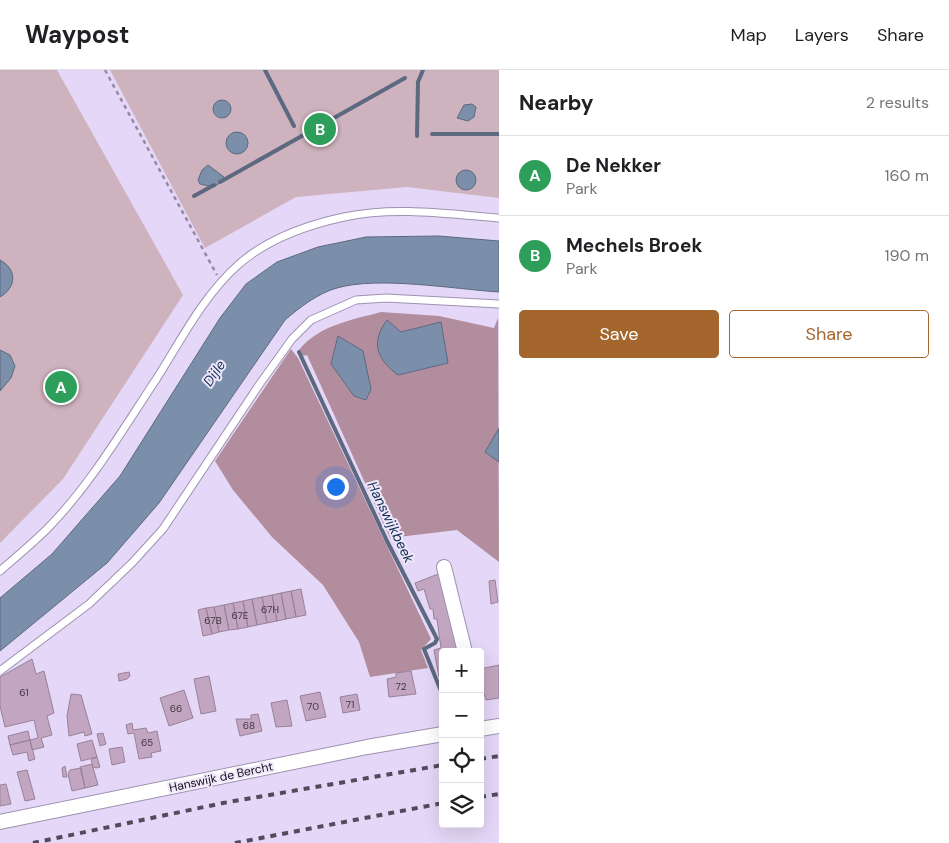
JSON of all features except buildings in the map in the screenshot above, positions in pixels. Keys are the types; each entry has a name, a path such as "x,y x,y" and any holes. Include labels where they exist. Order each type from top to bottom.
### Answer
{"street":[{"path":"444,567 463,648"},
{"path":"484,726 499,726"},
{"name":"Hanswijk de Bercht","path":"0,822 392,742 439,735"}],"lane":[{"path":"0,571 48,527 81,488 116,440 221,282 255,251 309,226 346,216 382,212 499,218"},
{"path":"0,671 89,604 132,563 163,529 259,384 292,338 311,320 356,300 386,298 499,304"}],"path":[{"path":"105,70 221,282"}],"shaded area":[{"path":"0,70 57,70 183,295 63,479 0,543"},
{"path":"110,70 499,70 499,198 407,187 296,197 205,248"},
{"path":"381,312 439,316 494,328 498,318 499,562 457,530 390,538 307,355 303,356 299,350 326,329"},
{"path":"291,349 298,358 431,639 421,650 428,668 370,677 359,642 323,585 272,537 233,490 215,461"}],"water":[{"path":"222,100 228,103 231,109 228,115 222,118 216,115 213,109 216,103"},
{"path":"472,104 476,107 474,117 468,121 457,118 464,105"},
{"path":"237,132 245,135 248,143 245,151 237,154 229,151 226,143 229,135"},
{"path":"208,165 224,177 224,180 214,187 200,184 198,180 202,170"},
{"path":"466,170 473,173 476,180 473,187 466,190 459,187 456,180 459,173"},
{"name":"Dijle","path":"439,236 499,241 499,292 416,284 373,283 330,290 303,306 285,320 159,503 107,563 0,651 0,598 52,554 120,476 220,318 246,284 277,262 318,247 366,237"},
{"path":"0,260 10,268 13,278 10,288 0,297"},
{"path":"387,320 401,332 441,322 448,363 398,375 385,363 378,350 379,336"},
{"path":"338,336 363,351 371,389 366,400 354,396 331,364"},
{"path":"0,350 10,355 15,366 11,378 0,391"},
{"path":"499,428 499,462 485,452"}],"waterway":[{"path":"265,70 294,126"},
{"path":"417,136 418,82 423,70"},
{"path":"220,182 405,78"},
{"path":"432,134 499,134"},
{"path":"194,196 214,185"},
{"name":"Hanswijkbeek","path":"299,352 387,541 437,639 435,643 424,649 442,693"}],"railway":[{"path":"484,758 499,756"},
{"path":"33,843 223,803 439,766"},
{"path":"484,796 499,794"},
{"path":"235,843 439,804"}],"place":[{"name":"Mechels Broek","path":"320,129"},
{"name":"De Nekker","path":"61,387"}]}
